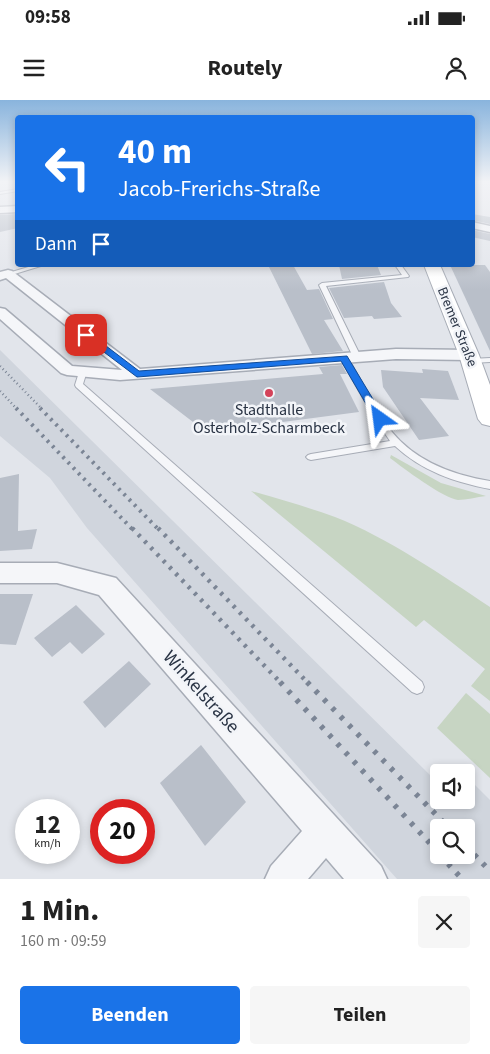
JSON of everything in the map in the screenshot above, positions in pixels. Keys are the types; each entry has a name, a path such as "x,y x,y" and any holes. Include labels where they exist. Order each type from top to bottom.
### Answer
{"street":[{"path":"475,226 490,229"},
{"name":"Bremer Straße","path":"433,267 477,358 490,419"},
{"path":"4,275 137,374"},
{"path":"0,312 67,370 84,372 120,375 396,354 477,358"},
{"name":"Winkelstraße","path":"0,573 57,573 107,586 368,879"},
{"path":"284,879 325,832"}],"lane":[{"path":"4,275 34,267"},
{"path":"399,267 406,276 322,286 351,358 389,434 421,463 442,473 490,485"},
{"path":"84,372 79,385 417,687"},
{"path":"311,457 398,444"}],"shaded area":[{"path":"0,350 430,775 430,809 475,809 475,785 490,800 490,879 397,879 87,528 50,478 0,436"}],"green space":[{"path":"391,455 441,483 486,496 461,500 451,498 413,475 390,458"},
{"path":"251,491 335,517 375,535 453,582 490,607 490,701 471,686 485,669 424,620 416,627"},
{"path":"466,693 490,714 490,778 437,728"}],"building":[{"path":"0,217 15,217 15,229 0,232"},
{"path":"475,217 490,217 490,224 475,221"},
{"path":"475,231 490,234 490,241 475,238"},
{"path":"485,265 490,272 490,351 451,267"},
{"path":"269,267 294,267 307,290 319,289 333,319 324,320 343,351 312,354"},
{"path":"339,267 378,267 381,275 342,279"},
{"path":"384,282 391,303 402,317 374,319 372,316 344,318 329,288"},
{"name":"Stadthalle Osterholz-Scharmbeck","path":"342,365 347,374 340,374 359,412 206,432 150,389 323,374 319,367"},
{"path":"422,369 448,371 459,400 420,398 449,436 419,440 383,387 381,370 423,373"},
{"path":"19,474 18,531 37,529 32,549 0,551 0,478"},
{"path":"0,594 33,594 16,645 0,644"},
{"path":"76,605 105,634 82,654 70,642 52,657 34,638"},
{"path":"129,661 151,684 105,728 83,702"},
{"path":"201,745 246,802 205,846 160,783"}],"railway":[{"path":"0,366 42,409"},
{"path":"0,391 17,409"},
{"path":"16,408 133,530"},
{"path":"40,408 159,530"},
{"path":"132,528 281,683"},
{"path":"158,528 308,683"},
{"path":"280,682 430,843"},
{"path":"307,682 440,819"},
{"path":"475,855 490,871"},
{"path":"448,864 462,879"}],"place":[{"name":"Stadthalle Osterholz-Scharmbeck","path":"269,393"}],"route":[{"path":"86,335 137,374 344,358 380,419"}]}
